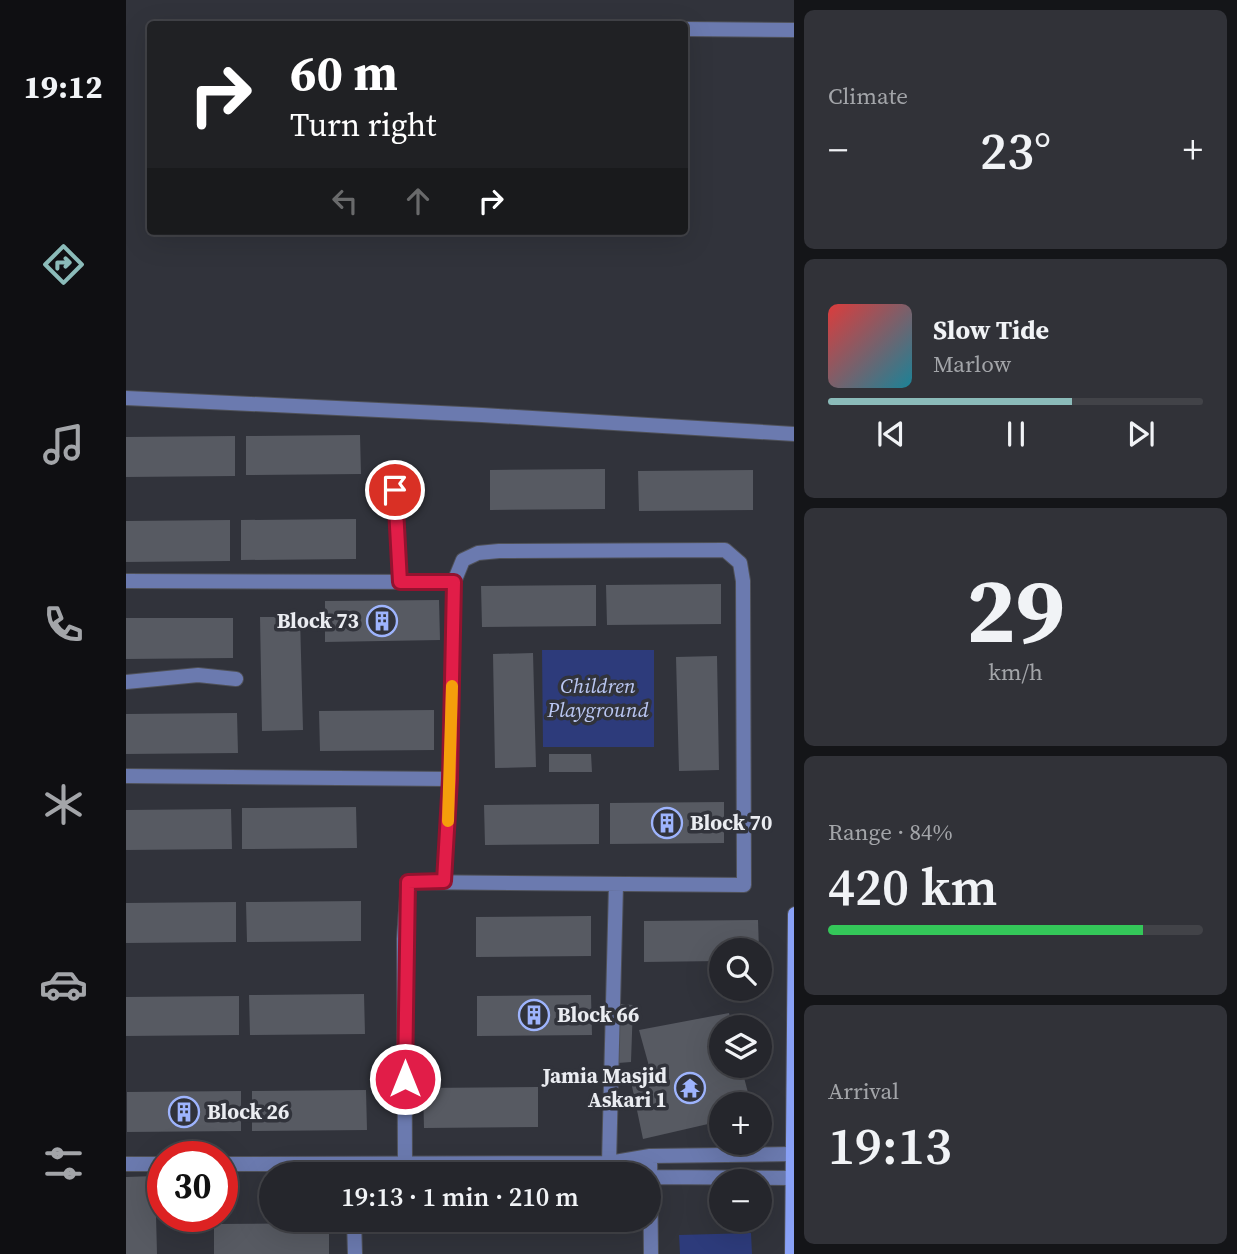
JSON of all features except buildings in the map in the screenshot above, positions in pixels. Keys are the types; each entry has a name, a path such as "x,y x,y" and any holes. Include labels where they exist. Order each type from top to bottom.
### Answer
{"street":[{"path":"688,29 794,30"},
{"path":"126,398 482,415 794,434"},
{"path":"395,490 400,582"},
{"path":"405,1162 404,939 408,882 744,885 743,581 740,563 725,550 499,551 478,553 463,560 454,582 450,779 444,881"},
{"path":"126,582 454,582"},
{"path":"126,682 198,675 236,679"},
{"path":"126,776 450,779"},
{"path":"609,1162 616,885"},
{"path":"792,1254 794,914"},
{"path":"615,1162 650,1156 791,1154"},
{"path":"649,1162 650,1156"},
{"path":"126,1164 147,1164"},
{"path":"238,1165 259,1165"},
{"path":"661,1176 791,1178"},
{"path":"354,1232 355,1254"},
{"path":"650,1232 651,1254"}],"green space":[{"name":"Children Playground","path":"542,650 654,650 654,747 543,747"},
{"path":"751,1233 752,1254 680,1254 679,1235"}],"slow traffic":[{"path":"448,821 452,686"}],"place":[{"name":"Block 73","path":"382,621"},
{"name":"Block 70","path":"667,823"},
{"name":"Block 66","path":"534,1015"},
{"name":"Jamia Masjid Askari 1","path":"690,1088"},
{"name":"Block 26","path":"184,1112"}],"route":[{"path":"395,490 400,582 454,582 450,779 444,881 408,882 404,939 405,1079"}]}
